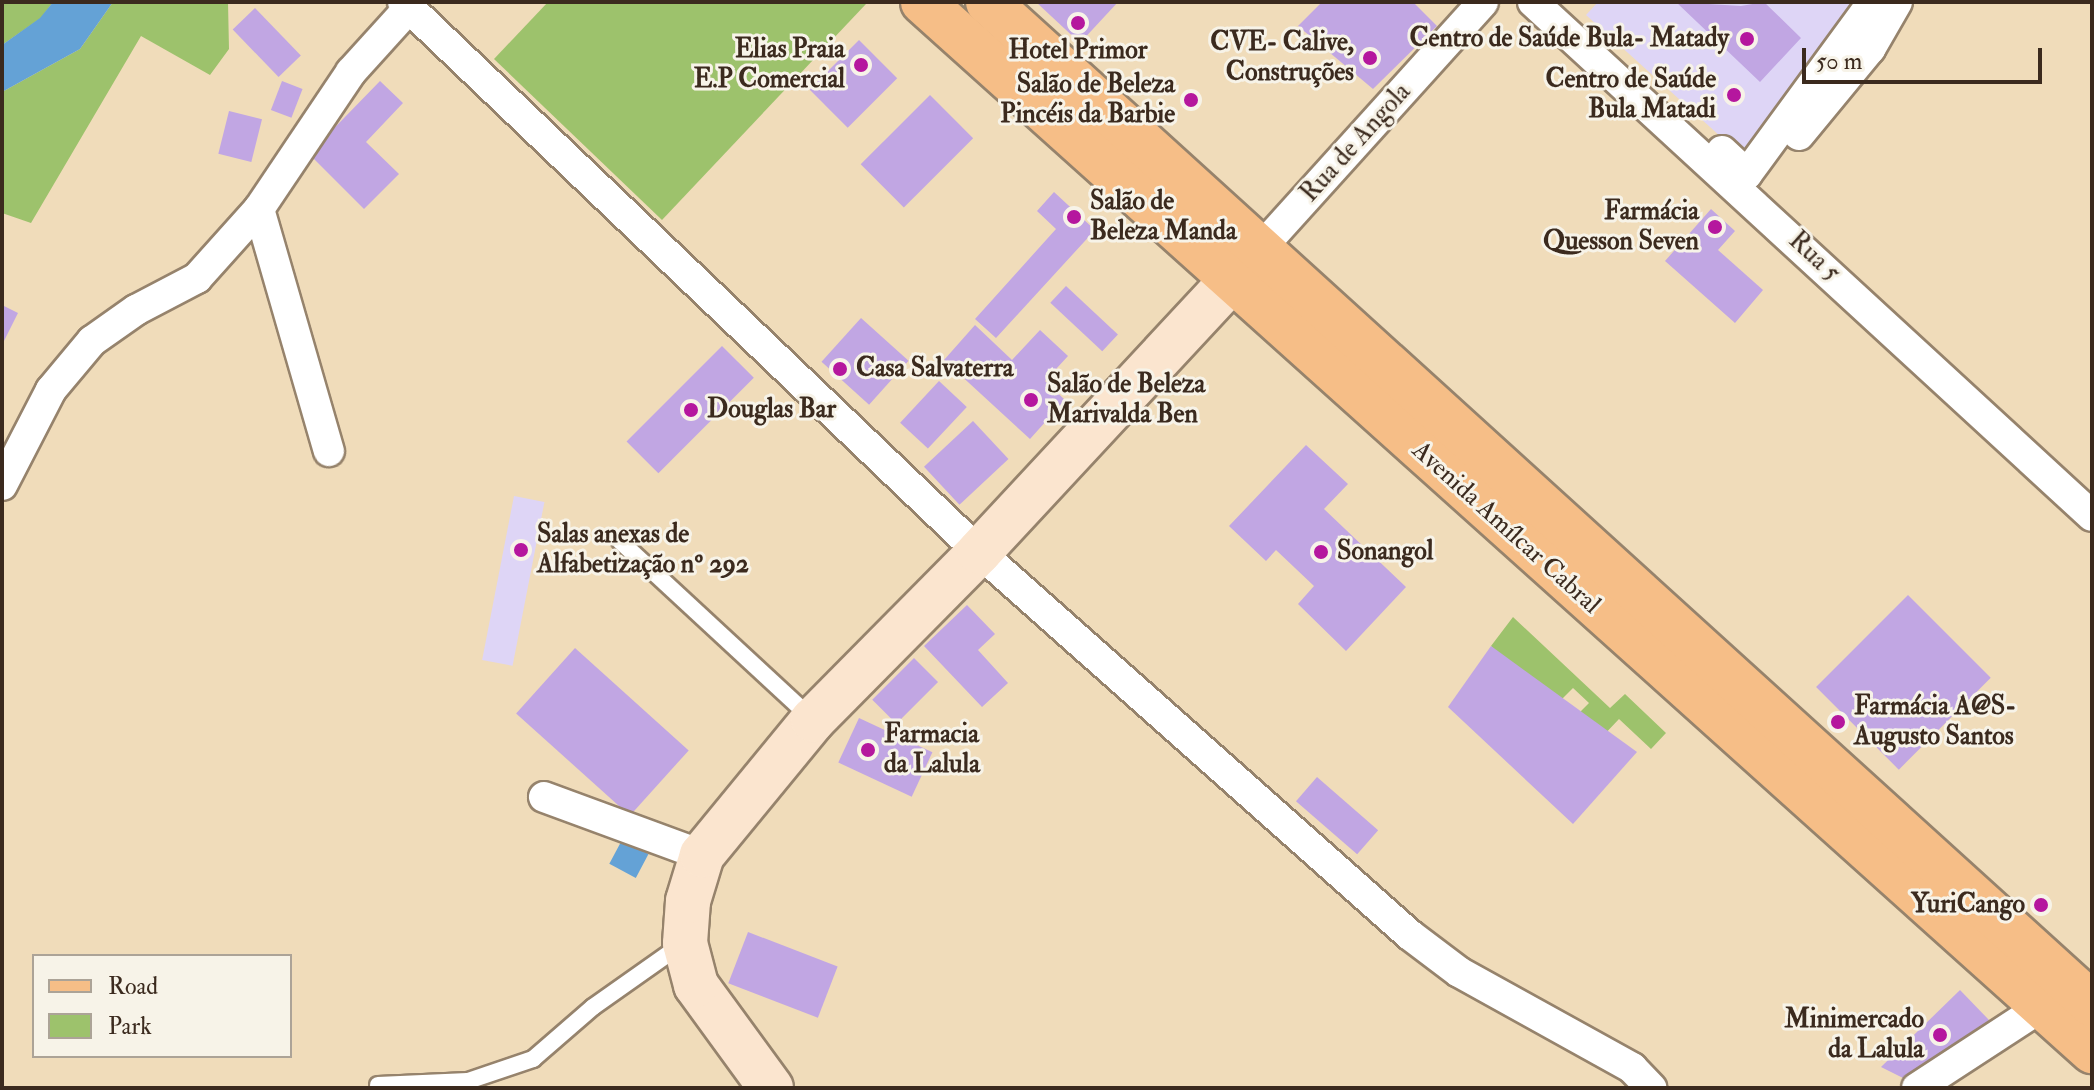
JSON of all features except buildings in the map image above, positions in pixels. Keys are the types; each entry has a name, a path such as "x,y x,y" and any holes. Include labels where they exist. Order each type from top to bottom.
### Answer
{"main road":[{"name":"Avenida Amílcar Cabral","path":"923,2 1230,283 2092,1051"},
{"name":"Avenida Amílcar Cabral","path":"988,2 2092,1004"}],"street":[{"name":"Rua de Angola","path":"1261,248 1483,2"},
{"name":"Rua 5","path":"1533,2 2092,516"},
{"path":"1557,2 1747,174 1873,2"},
{"path":"1748,197 1870,49 1897,2"},
{"path":"2,485 51,390 92,341 136,310 197,278 259,209 351,72 406,5 979,552 1410,935 1459,972 1632,1068 1651,1088"},
{"path":"259,209 329,451"},
{"path":"771,1088 696,985 685,943 688,901 702,855 813,720 979,552 1261,248"},
{"path":"544,797 702,855"},
{"path":"1917,1088 2043,1006"}],"lane":[{"path":"620,541 813,720"},
{"path":"378,1085 468,1081 533,1059 593,1007 685,943"}],"shaded area":[{"name":"Centro de Saúde Bula Matadi","path":"1598,2 1869,2 1849,34 1741,155 1586,15"},
{"path":"514,496 544,502 513,666 482,660"}],"green space":[{"path":"2,2 53,2 41,18 2,45"},
{"path":"113,2 228,2 229,49 210,75 141,36 31,223 2,213 2,92 80,49"},
{"path":"548,2 866,4 662,220 494,59"},
{"path":"1513,617 1610,708 1625,694 1666,733 1651,749 1619,719 1601,738 1577,715 1589,703 1573,688 1549,712 1491,646"}],"water":[{"path":"53,2 113,2 80,49 2,92 2,45 40,18"},
{"path":"622,840 648,854 636,878 609,864"}],"place":[{"name":"Hotel Primor","path":"1078,23"},
{"name":"Centro de Saúde Bula- Matady","path":"1747,39"},
{"name":"CVE- Calive, Construções","path":"1370,58"},
{"name":"Elias Praia E.P Comercial","path":"861,65"},
{"name":"Centro de Saúde Bula Matadi","path":"1734,95"},
{"name":"Salão de Beleza Pincéis da Barbie","path":"1191,100"},
{"name":"Salão de Beleza Manda","path":"1074,217"},
{"name":"Farmácia Quesson Seven","path":"1715,227"},
{"name":"Casa Salvaterra","path":"840,369"},
{"name":"Salão de Beleza Marivalda Ben","path":"1031,400"},
{"name":"Douglas Bar","path":"691,410"},
{"name":"Salas anexas de Alfabetização nº 292","path":"521,550"},
{"name":"Sonangol","path":"1321,552"},
{"name":"Farmácia A@S- Augusto Santos","path":"1838,722"},
{"name":"Farmacia da Lalula","path":"868,750"},
{"name":"YuriCango","path":"2041,905"},
{"name":"Minimercado da Lalula","path":"1940,1035"}]}
